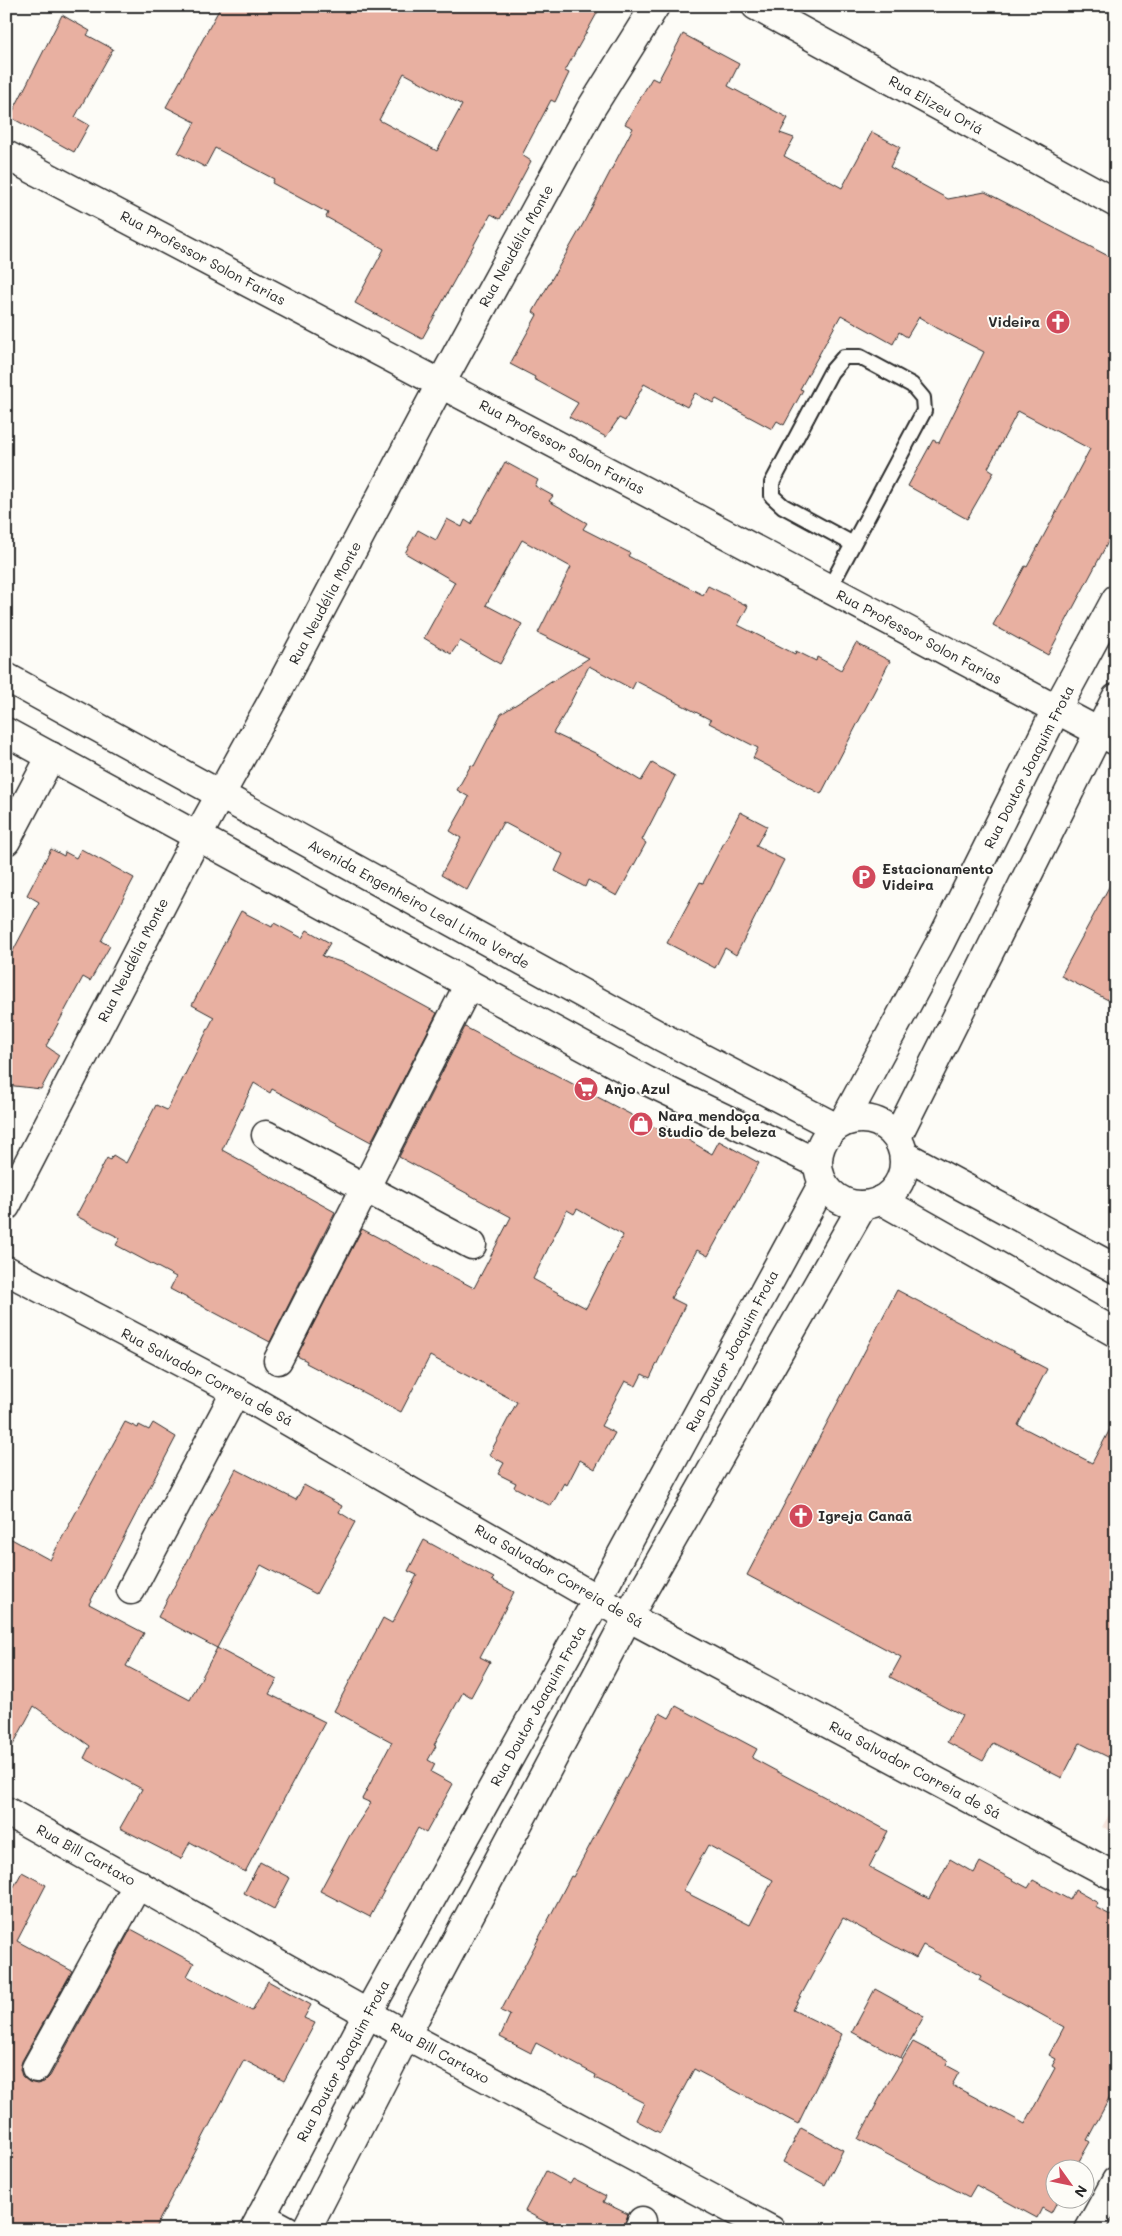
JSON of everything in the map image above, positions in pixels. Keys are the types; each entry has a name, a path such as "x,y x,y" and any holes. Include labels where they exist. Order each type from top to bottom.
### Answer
{"street":[{"name":"Rua Neudélia Monte","path":"6,1206 197,837 280,687 441,383 590,110 655,6"},
{"name":"Rua Elizeu Oriá","path":"756,6 1116,203"},
{"name":"Rua Professor Solon Farias","path":"6,155 1107,736"},
{"name":"Rua Doutor Joaquim Frota","path":"839,1124 940,943 1056,710 1116,599"},
{"name":"Avenida Engenheiro Leal Lima Verde","path":"6,677 660,1036 839,1124"},
{"path":"306,2230 406,2035 628,1617 872,1203 890,1194 902,1177 901,1146 1107,736 1116,698"},
{"path":"6,732 647,1081 820,1173 840,1200 872,1203 1116,1333"},
{"path":"6,841 51,756"},
{"path":"278,1360 469,984"},
{"path":"820,1173 822,1143 839,1124 855,1118 879,1122 889,1128 901,1146 1116,1269"},
{"path":"266,1135 472,1246"},
{"name":"Rua Doutor Joaquim Frota","path":"258,2223 368,2013 598,1598 820,1173"},
{"name":"Rua Salvador Correia de Sá","path":"6,1270 236,1391 628,1617 1116,1877"},
{"path":"131,1590 236,1391"},
{"name":"Rua Bill Cartaxo","path":"6,1811 406,2035 771,2230"},
{"path":"36,2068 138,1884"},
{"path":"1088,2230 1116,2181"},
{"path":"258,2223 287,2230"}],"lane":[{"path":"829,589 924,411 923,398 912,385 860,358 844,357 831,372 772,483 772,496 783,506 853,544"}],"shaded area":[{"path":"1116,1803 1116,1834 1102,1827"}],"building":[{"path":"221,6 601,6 565,71 569,73 555,102 551,100 522,155 531,161 500,219 491,214 422,339 355,303 384,249 326,217 328,213 272,183 274,179 215,148 205,167 178,153 195,122 166,107","holes":["404,73 462,105 437,151 379,120"]},
{"path":"62,15 90,31 87,35 113,49 75,117 89,125 74,152 10,117"},
{"path":"683,34 739,64 728,86 788,118 780,133 794,138 784,156 842,188 872,132 900,147 890,167 948,199 985,192 1116,260 1116,527 1048,655 993,625 1025,566 1027,567 1090,449 1018,411 988,468 994,472 967,519 908,486 933,440 939,443 984,352 919,317 907,337 899,332 893,344 841,315 800,389 803,390 784,425 777,421 772,429 716,399 713,403 695,393 687,407 644,384 625,421 619,418 606,437 569,417 578,403 510,364 537,315 533,312 583,224 633,128 625,124 652,78 658,81"},
{"path":"505,462 538,480 535,486 553,496 549,501 587,523 583,529 630,553 628,556 703,595 708,586 748,606 738,625 795,654 796,651 816,661 817,657 841,670 856,643 890,661 821,794 753,758 758,748 709,723 711,720 636,681 632,689 589,666 553,733 595,753 641,781 652,763 675,776 642,840 646,843 617,896 588,880 585,887 555,871 563,854 503,822 467,890 441,875 461,838 450,831 469,797 457,790 471,765 474,766 501,714 589,658 538,633 571,567 522,540 486,605 522,624 500,664 460,641 451,654 424,638 455,582 405,553 418,530 436,540 447,519 462,527 465,520 471,524"},
{"path":"740,812 767,826 756,846 784,860 736,955 725,948 715,968 667,943 700,882 703,883"},
{"path":"51,849 64,856 65,852 76,858 81,849 134,878 101,941 110,946 90,981 83,977 46,1046 59,1055 41,1089 6,1085 6,964 39,902 27,895"},
{"path":"1116,874 1116,1004 1061,976"},
{"path":"241,911 272,927 274,923 302,938 307,930 330,943 322,956 347,964 437,1013 371,1142 272,1089 270,1093 254,1083 222,1150 335,1212 270,1342 170,1289 176,1277 116,1245 120,1238 76,1216 107,1158 110,1160 113,1155 126,1163 156,1105 167,1110 214,1017 192,1005"},
{"path":"465,1027 660,1130 663,1125 712,1154 719,1141 759,1163 708,1256 697,1250 671,1298 685,1305 650,1378 642,1374 636,1386 625,1381 601,1426 615,1433 595,1469 580,1460 567,1485 564,1483 551,1506 514,1487 516,1483 498,1474 504,1463 489,1455 517,1402 430,1356 401,1412 306,1363 307,1361 297,1356 362,1229 474,1288 511,1217 399,1157","holes":["577,1209 623,1235 586,1308 533,1279 567,1210 574,1214"]},
{"path":"897,1290 1047,1369 1018,1425 1092,1463 1116,1418 1116,1761 1080,1743 1062,1778 993,1743 983,1761 947,1742 962,1715 890,1677 901,1657 747,1575"},
{"path":"125,1422 138,1428 139,1425 149,1430 153,1423 176,1437 89,1604 144,1633 126,1666 190,1700 217,1648 277,1680 269,1694 325,1722 245,1872 190,1842 181,1859 120,1828 142,1789 84,1758 90,1746 34,1706 6,1758 6,1536 50,1560"},
{"path":"236,1469 296,1500 304,1485 342,1506 339,1512 355,1522 316,1594 261,1565 217,1648 158,1617"},
{"path":"424,1540 494,1578 492,1580 514,1592 480,1657 490,1662 471,1697 463,1692 434,1745 436,1746 428,1760 435,1764 431,1772 453,1784 426,1833 418,1828 370,1917 320,1891 350,1835 371,1803 362,1799 392,1742 334,1711 383,1618 392,1623 417,1575 408,1571"},
{"path":"676,1706 757,1749 752,1758 888,1831 869,1867 929,1899 950,1859 974,1873 980,1862 1028,1888 1033,1880 1070,1900 1075,1890 1098,1903 1095,1907 1116,1918 1116,2086 1087,2140 1090,2142 1081,2158 1044,2158 1044,2208 1054,2208 1051,2213 1042,2208 1037,2218 976,2185 969,2197 858,2139 884,2090 913,2042 948,2060 946,2065 959,2072 952,2085 1025,2124 1055,2068 1052,2066 1056,2059 1049,2055 1064,2027 979,1980 981,1976 923,1945 916,1958 843,1918 793,2010 842,2034 798,2124 694,2069 660,2133 636,2120 644,2103 595,2078 596,2075 536,2043 531,2053 500,2037 510,2015 501,2011 571,1876 573,1877 660,1713 669,1718","holes":["708,1845 773,1880 750,1925 683,1891"]},
{"path":"260,1862 290,1878 274,1909 244,1893"},
{"path":"22,1872 46,1885 17,1941 72,1971 22,2061 20,2069 22,2076 29,2082 37,2084 44,2082 50,2076 131,1929 194,1963 187,1976 252,2011 268,1981 311,2005 304,2018 315,2023 284,2081 244,2060 154,2230 21,2230 6,2222 6,1901"},
{"path":"875,1989 924,2016 901,2058 852,2032"},
{"path":"801,2128 843,2150 825,2185 783,2162"},
{"path":"546,2171 570,2184 573,2179 606,2196 603,2202 628,2214 623,2230 560,2230 525,2211"}],"place":[{"name":"Videira","path":"1058,322"},
{"name":"Estacionamento Videira","path":"864,877"},
{"name":"Anjo Azul","path":"586,1089"},
{"name":"Nara mendoça Studio de beleza","path":"641,1124"},
{"name":"Igreja Canaã","path":"801,1516"}]}
